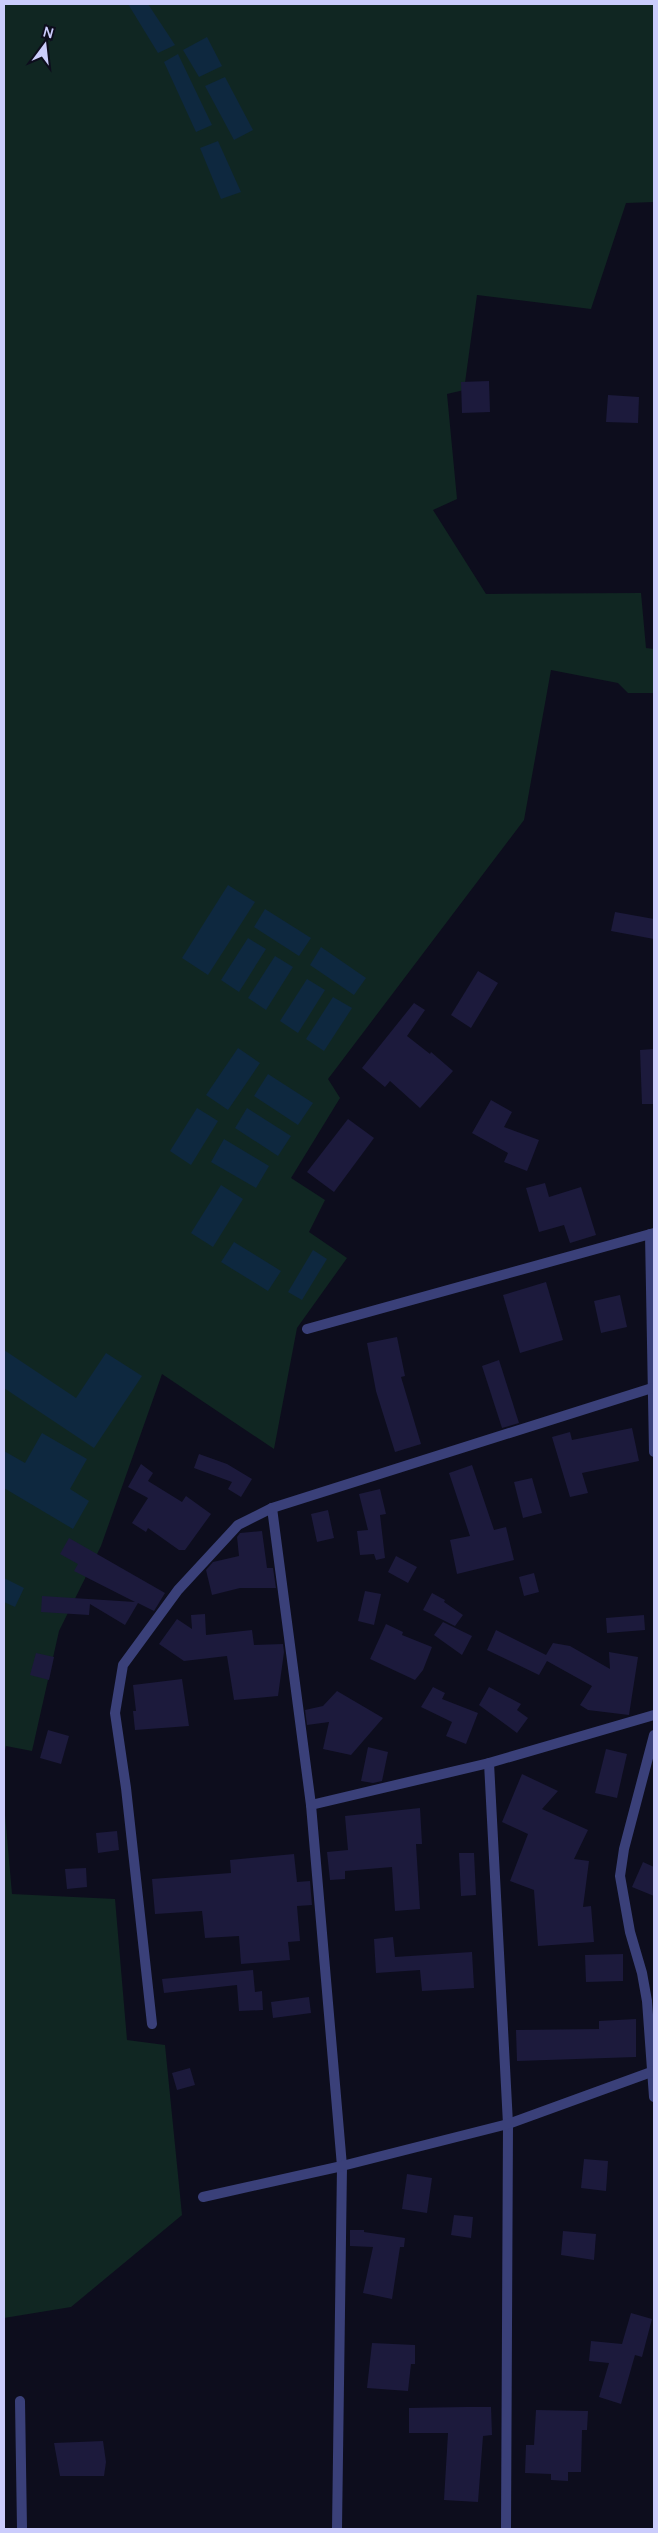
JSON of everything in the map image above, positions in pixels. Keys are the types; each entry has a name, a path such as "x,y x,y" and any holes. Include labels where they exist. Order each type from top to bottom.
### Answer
{"street":[{"path":"307,1329 652,1233 654,1452"},
{"path":"152,2024 115,1713 123,1665 178,1590 238,1525 272,1508 652,1388"},
{"path":"272,1508 312,1805 342,2166 337,2529"},
{"path":"312,1805 489,1763 654,1715"},
{"path":"654,1735 624,1849 620,1876 630,1932 642,1973 647,2001 654,2071 654,2097"},
{"path":"489,1763 508,2124 506,2529"},
{"path":"203,2196 342,2166 508,2124 654,2071"},
{"path":"20,2401 22,2529"}],"green space":[{"path":"4,4 654,4 654,202 626,203 591,309 477,295 464,390 447,394 457,499 433,510 486,594 641,593 646,648 654,649 654,693 628,693 618,683 551,670 524,820 328,1079 340,1098 291,1178 325,1200 309,1232 347,1258 297,1328 274,1449 162,1374 101,1546 59,1631 32,1751 6,1746 4,1755"},
{"path":"4,1803 12,1894 115,1899 127,2040 165,2045 182,2215 71,2307 4,2318"}],"water":[{"path":"128,4 148,4 175,45 158,53"},
{"path":"207,37 222,66 199,77 183,50"},
{"path":"178,54 212,125 196,132 164,62"},
{"path":"225,77 253,130 234,140 205,86"},
{"path":"218,141 241,192 221,199 200,148"},
{"path":"228,885 255,902 208,975 182,958"},
{"path":"265,909 311,938 299,956 254,927"},
{"path":"248,938 266,949 239,992 221,980"},
{"path":"321,947 366,978 354,995 310,965"},
{"path":"275,956 293,967 266,1010 248,998"},
{"path":"307,979 325,990 298,1033 280,1021"},
{"path":"333,997 352,1008 324,1051 306,1039"},
{"path":"238,1048 260,1063 228,1110 206,1095"},
{"path":"268,1074 313,1103 298,1125 254,1096"},
{"path":"197,1108 218,1121 191,1165 170,1151"},
{"path":"247,1108 291,1136 278,1156 235,1128"},
{"path":"224,1139 269,1166 256,1188 211,1162"},
{"path":"221,1185 243,1199 213,1247 191,1233"},
{"path":"234,1242 281,1271 268,1291 221,1262"},
{"path":"313,1250 327,1259 302,1300 288,1292"},
{"path":"4,1350 76,1398 106,1353 142,1376 94,1448 4,1388"},
{"path":"42,1433 87,1459 70,1489 89,1501 73,1529 4,1488 4,1451 25,1463"},
{"path":"4,1578 24,1588 15,1607 4,1602"}],"building":[{"path":"489,381 490,412 462,413 461,382"},
{"path":"608,395 639,397 638,423 606,422"},
{"path":"615,912 654,919 654,939 611,931"},
{"path":"478,971 498,983 471,1028 451,1015"},
{"path":"414,1003 425,1010 407,1036 430,1054 431,1052 453,1071 420,1108 390,1081 385,1087 362,1068"},
{"path":"654,1049 654,1104 642,1104 640,1050"},
{"path":"491,1100 512,1112 504,1127 539,1140 527,1171 504,1162 508,1153 472,1133"},
{"path":"348,1119 374,1138 334,1192 307,1172"},
{"path":"545,1183 549,1197 581,1187 596,1235 570,1243 564,1225 539,1232 526,1188"},
{"path":"546,1282 563,1340 520,1353 503,1295"},
{"path":"620,1295 627,1327 601,1333 594,1301"},
{"path":"397,1337 405,1376 401,1377 421,1444 395,1452 376,1391 367,1343"},
{"path":"499,1360 519,1423 502,1428 482,1366"},
{"path":"632,1428 639,1461 582,1473 588,1493 570,1497 552,1437 570,1432 572,1440"},
{"path":"199,1454 227,1464 252,1479 241,1497 228,1489 232,1482 194,1468"},
{"path":"141,1464 153,1473 148,1481 182,1502 186,1496 211,1514 185,1550 179,1550 148,1528 146,1532 132,1523 148,1498 128,1487"},
{"path":"472,1465 494,1530 506,1527 514,1560 457,1574 450,1540 470,1536 449,1473"},
{"path":"532,1478 542,1513 523,1518 514,1482"},
{"path":"380,1489 386,1514 380,1515 385,1558 376,1560 374,1554 360,1555 357,1531 368,1530 359,1494"},
{"path":"328,1510 334,1538 317,1542 311,1514"},
{"path":"262,1531 267,1568 273,1568 276,1588 240,1588 212,1595 206,1570 213,1562 239,1556 237,1537 240,1533"},
{"path":"69,1538 165,1593 154,1611 138,1603 125,1625 90,1604 89,1615 41,1612 42,1596 135,1602 74,1571 78,1564 60,1554"},
{"path":"396,1556 417,1567 408,1583 388,1572"},
{"path":"534,1573 539,1592 524,1596 519,1577"},
{"path":"365,1591 381,1594 374,1625 358,1621"},
{"path":"432,1593 445,1600 444,1602 463,1615 455,1626 423,1610"},
{"path":"205,1614 206,1635 252,1630 254,1645 283,1644 284,1652 278,1696 234,1700 227,1656 184,1661 159,1644 177,1619 192,1629 191,1615"},
{"path":"644,1615 645,1630 607,1633 606,1618"},
{"path":"443,1622 472,1636 462,1655 434,1635"},
{"path":"386,1624 403,1632 402,1635 432,1647 423,1670 415,1680 370,1659"},
{"path":"496,1630 546,1655 553,1643 570,1646 610,1669 609,1652 638,1657 629,1715 588,1710 580,1705 592,1686 547,1661 539,1675 487,1650"},
{"path":"36,1653 54,1657 49,1680 30,1675"},
{"path":"182,1679 189,1726 135,1730 133,1711 136,1711 133,1685"},
{"path":"433,1687 445,1693 442,1699 478,1713 466,1744 446,1736 452,1722 421,1707"},
{"path":"489,1687 521,1704 517,1710 528,1718 517,1733 479,1705"},
{"path":"337,1691 383,1718 351,1755 323,1749 329,1722 307,1725 305,1710 323,1706"},
{"path":"48,1730 69,1736 61,1764 40,1758"},
{"path":"368,1747 388,1752 382,1781 373,1783 361,1781"},
{"path":"606,1749 627,1754 617,1798 595,1793"},
{"path":"522,1774 558,1791 542,1809 588,1830 574,1859 589,1861 583,1907 591,1906 594,1942 538,1946 534,1890 510,1881 528,1834 502,1822"},
{"path":"420,1808 422,1844 416,1844 420,1909 395,1911 392,1867 345,1871 345,1879 330,1880 327,1852 348,1850 345,1816"},
{"path":"117,1831 119,1850 98,1853 96,1833"},
{"path":"459,1853 474,1853 476,1895 461,1896"},
{"path":"294,1854 297,1882 310,1881 312,1905 297,1906 300,1941 288,1942 290,1960 241,1964 239,1936 205,1938 202,1911 155,1914 152,1879 231,1873 230,1860"},
{"path":"643,1862 654,1867 654,1896 632,1887"},
{"path":"86,1868 87,1887 67,1889 65,1869"},
{"path":"393,1937 395,1957 472,1952 474,1988 422,1991 420,1970 376,1973 374,1939"},
{"path":"623,1954 623,1981 586,1982 585,1955"},
{"path":"253,1970 255,1992 262,1991 263,2010 239,2011 237,1985 164,1993 162,1979"},
{"path":"309,1997 311,2013 273,2018 271,2002"},
{"path":"636,2019 636,2057 517,2061 516,2030 599,2029 599,2021"},
{"path":"190,2068 195,2085 177,2090 172,2073"},
{"path":"584,2159 608,2161 606,2191 581,2188"},
{"path":"407,2174 432,2178 427,2213 402,2209"},
{"path":"454,2215 473,2217 471,2238 451,2235"},
{"path":"350,2230 364,2230 364,2232 405,2238 404,2247 400,2247 392,2299 363,2293 373,2247 350,2246"},
{"path":"563,2231 596,2234 594,2260 561,2255"},
{"path":"631,2313 652,2319 642,2357 635,2355 621,2404 599,2397 609,2363 589,2361 591,2341 622,2344"},
{"path":"372,2343 415,2345 415,2364 411,2364 408,2391 367,2388"},
{"path":"491,2407 492,2435 483,2436 478,2502 444,2500 448,2433 409,2433 409,2408"},
{"path":"536,2410 588,2411 587,2430 582,2430 581,2472 568,2472 568,2481 551,2480 551,2474 525,2473 526,2445 534,2445"},
{"path":"103,2441 106,2462 104,2476 60,2476 54,2443"}]}
